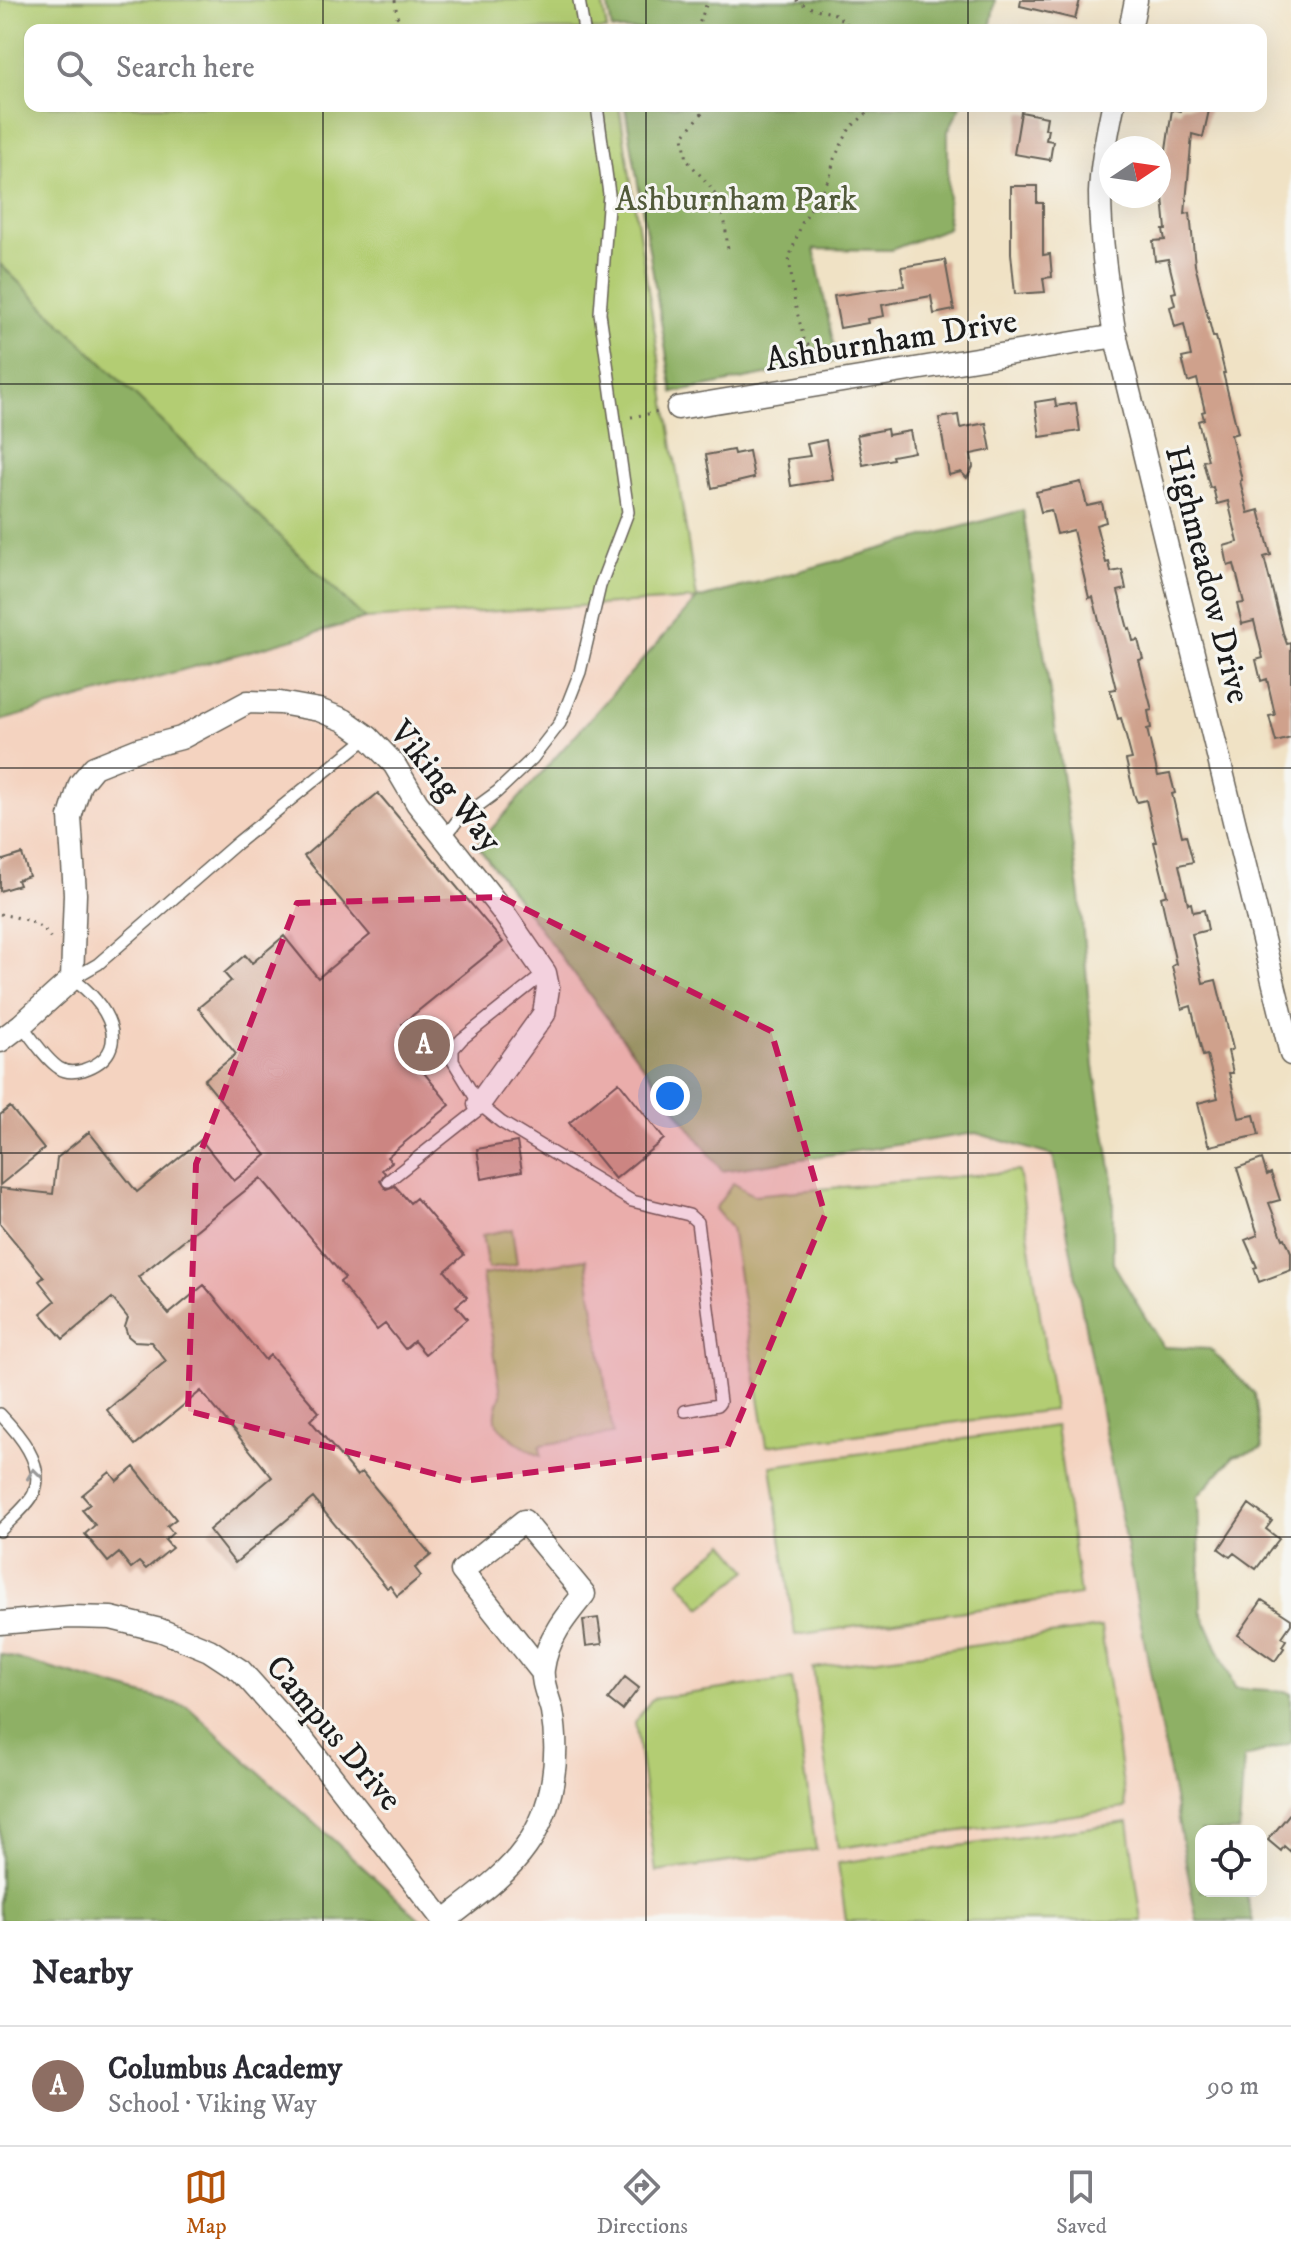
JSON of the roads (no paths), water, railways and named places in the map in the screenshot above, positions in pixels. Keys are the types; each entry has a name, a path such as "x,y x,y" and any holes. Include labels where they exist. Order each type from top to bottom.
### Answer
{"street":[{"path":"1131,24 1136,0"},
{"name":"Highmeadow Drive","path":"1112,112 1100,190 1109,298 1116,336 1291,1054"},
{"name":"Ashburnham Drive","path":"678,408 1116,336"},
{"name":"Viking Way","path":"72,979 75,894 70,817 80,784 94,767 139,749 181,738 248,702 280,703 319,710 344,720 368,737 394,764 417,803 501,909 545,973"},
{"path":"480,1105 544,1014 548,988 545,973"},
{"path":"0,1041 72,979"},
{"path":"444,1921 520,1855 535,1833 554,1779 556,1745 542,1672 462,1571 524,1521 584,1594 560,1623 549,1643 542,1672"},
{"name":"Campus Drive","path":"0,1623 70,1617 111,1618 160,1630 209,1650 241,1671 304,1741 444,1921"}],"lane":[{"path":"579,0 583,24"},
{"path":"445,837 457,821 497,792 532,759 560,723 580,672 600,586 628,512 600,313 609,194 598,112"},
{"path":"21,1025 60,1068 69,1072 79,1071 98,1064 111,1047 114,1037 112,1025 92,996 72,979 98,964 237,843 368,737"},
{"path":"545,973 462,1039 453,1049 453,1061 480,1105 501,1122 632,1201 689,1215 697,1222 720,1402 718,1405 685,1411"},
{"path":"388,1181 480,1105"},
{"path":"0,1414 24,1440 37,1482 34,1495 0,1531"}],"place":[{"name":"Columbus Academy","path":"424,1045"}],"park label":[{"name":"Ashburnham Park","path":"736,198"}]}
